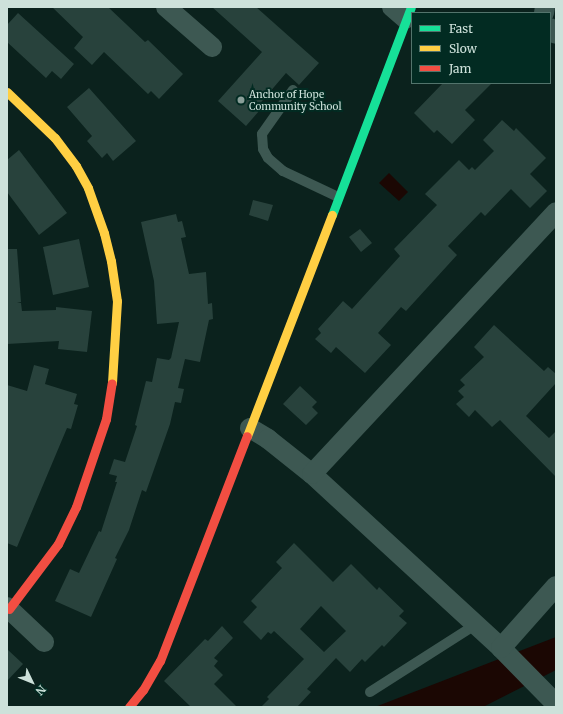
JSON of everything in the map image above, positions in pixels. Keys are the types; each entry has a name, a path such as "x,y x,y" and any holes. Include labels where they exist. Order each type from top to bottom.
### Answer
{"street":[{"path":"166,7 212,47"},
{"path":"130,707 143,690 160,661 338,197 403,11"},
{"path":"7,92 55,138 76,166 88,188 104,233 111,261 117,301 112,388 106,419 76,507 58,544 8,608 44,642"},
{"path":"312,474 556,212"},
{"path":"250,428 268,439 312,474 502,650 556,704"},
{"path":"502,650 556,586"}],"lane":[{"path":"293,90 262,134 263,149 268,158 283,171 338,197"},
{"path":"370,692 475,625"}],"shaded area":[{"path":"389,173 408,192 399,201 379,183"},
{"path":"556,637 556,670 483,707 375,707"}],"building":[{"path":"52,7 108,7 145,42 148,40 183,74 159,99 151,91 148,94 104,52 92,65 74,48 83,37"},
{"path":"212,7 256,7 319,63 299,85 286,73 257,107 260,110 246,126 218,101 262,52"},
{"path":"18,13 74,64 61,79 52,71 46,78 7,42 7,25"},
{"path":"442,84 491,84 465,110 475,120 452,144 437,130 434,133 414,113"},
{"path":"89,88 136,141 113,161 107,153 102,158 87,141 92,136 67,107"},
{"path":"502,120 514,131 516,128 546,158 530,174 547,191 530,208 511,189 485,216 481,212 448,246 457,255 406,311 401,307 378,333 391,345 365,373 336,347 331,353 315,339 321,333 318,329 343,301 352,309 400,256 394,249 437,205 425,194 459,160 469,170 472,167 475,170 494,151 483,140"},
{"path":"19,150 67,213 39,235 7,192 7,160"},
{"path":"253,200 273,205 268,221 249,215"},
{"path":"176,214 178,222 182,221 186,237 181,238 189,274 206,272 208,304 212,303 213,319 209,320 200,362 185,359 178,388 184,389 181,403 175,402 170,424 146,492 142,490 129,530 115,558 117,559 91,617 55,601 70,569 79,573 99,531 101,532 117,482 115,482 117,476 109,474 114,459 125,462 137,426 135,425 146,381 152,382 157,358 169,360 171,358 179,322 157,324 154,281 141,222"},
{"path":"360,229 372,243 361,252 349,237"},
{"path":"79,239 89,287 53,295 43,247"},
{"path":"7,249 17,249 21,302 17,303 21,303 22,311 56,310 56,307 92,311 87,352 58,349 59,341 7,344"},
{"path":"494,325 544,371 548,367 556,374 556,383 526,416 549,438 556,431 556,477 500,420 492,427 475,410 469,417 456,404 464,397 458,391 465,385 460,380 484,357 474,347"},
{"path":"34,365 49,369 45,384 77,394 74,404 78,405 71,429 67,428 17,547 7,543 7,385 27,391"},
{"path":"300,386 317,402 312,407 318,413 306,425 283,404"},
{"path":"294,543 333,582 351,564 377,590 379,587 404,611 399,616 407,623 384,647 382,645 365,662 362,659 350,672 336,658 307,689 311,692 297,707 261,707 269,699 267,697 304,659 274,631 271,634 268,632 261,640 243,622 257,607 251,601 282,568 276,562","holes":["321,606 346,631 324,652 300,629"]},
{"path":"222,626 233,638 214,658 218,661 214,666 223,675 214,684 237,707 191,707 164,681 205,639 208,641"},
{"path":"7,649 23,664 7,681"}],"traffic: fast":[{"path":"332,215 411,7"}],"traffic: slow":[{"path":"7,92 55,138 76,166 88,188 104,233 111,261 117,301 112,383"},
{"path":"247,436 332,215"}],"traffic: jam":[{"path":"9,609 58,544 76,507 106,419 112,383"},
{"path":"129,707 143,690 160,661 247,436"}],"place":[{"name":"Anchor of Hope Community School","path":"241,100"}]}
